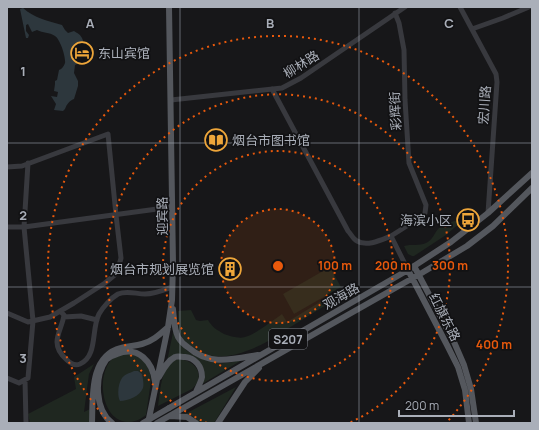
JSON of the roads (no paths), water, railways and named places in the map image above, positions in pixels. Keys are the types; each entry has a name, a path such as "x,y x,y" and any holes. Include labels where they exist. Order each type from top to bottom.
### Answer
{"main road":[{"name":"迎宾路","path":"148,423 168,327 172,300 173,264 169,7"},
{"name":"观海路","path":"143,423 408,270 451,242 488,213 532,173"},
{"name":"S207","path":"413,278 467,246 506,214 532,188"},
{"name":"红旗东路","path":"414,266 420,274 464,365 472,389 476,423"},
{"name":"红旗东路","path":"408,270 458,367 465,390 469,423"},
{"name":"观海路","path":"268,360 413,278"},
{"path":"172,300 178,337 182,343 200,356 222,360 262,354"},
{"path":"92,423 95,378 98,367 103,358 119,348 142,344 152,340 168,327"},
{"path":"112,423 106,417 100,404 98,386 102,369 107,360 112,356 121,352 130,351 136,352 142,356 148,361 152,368 155,389"},
{"path":"157,380 168,362 178,357 189,358 198,364 202,375 196,392"},
{"name":"S207","path":"169,416 268,360"},
{"path":"218,423 245,382 268,360"},
{"path":"158,423 169,416 187,417 196,423"}],"street":[{"name":"柳林路","path":"170,100 282,88 301,78 404,7"},
{"name":"宏川路","path":"460,7 496,74 497,82 488,213"},
{"path":"472,29 529,7"},
{"name":"彩辉街","path":"390,236 421,218 425,213 426,205 409,163 405,100 404,50 399,23 395,14"},
{"path":"272,89 348,232 356,241 366,243 381,240 390,236 408,270"},
{"path":"7,167 22,166 108,134 121,258 117,273 105,283 50,317 28,322 7,313"},
{"path":"7,378 19,383 28,378 33,321 24,227 28,163"},
{"path":"7,227 24,227 172,207"},
{"path":"60,311 64,315 64,320 57,340 58,347 61,355 70,364 77,365 85,362 90,355 94,339 95,325 99,314 118,294 126,292 147,294 172,287"},
{"path":"64,317 81,316 97,320"},
{"path":"25,380 26,423"}],"place":[{"name":"东山宾馆","path":"82,53"},
{"name":"烟台市图书馆","path":"216,140"},
{"name":"海滨小区","path":"468,220"},
{"name":"烟台市规划展览馆","path":"230,269"}]}
